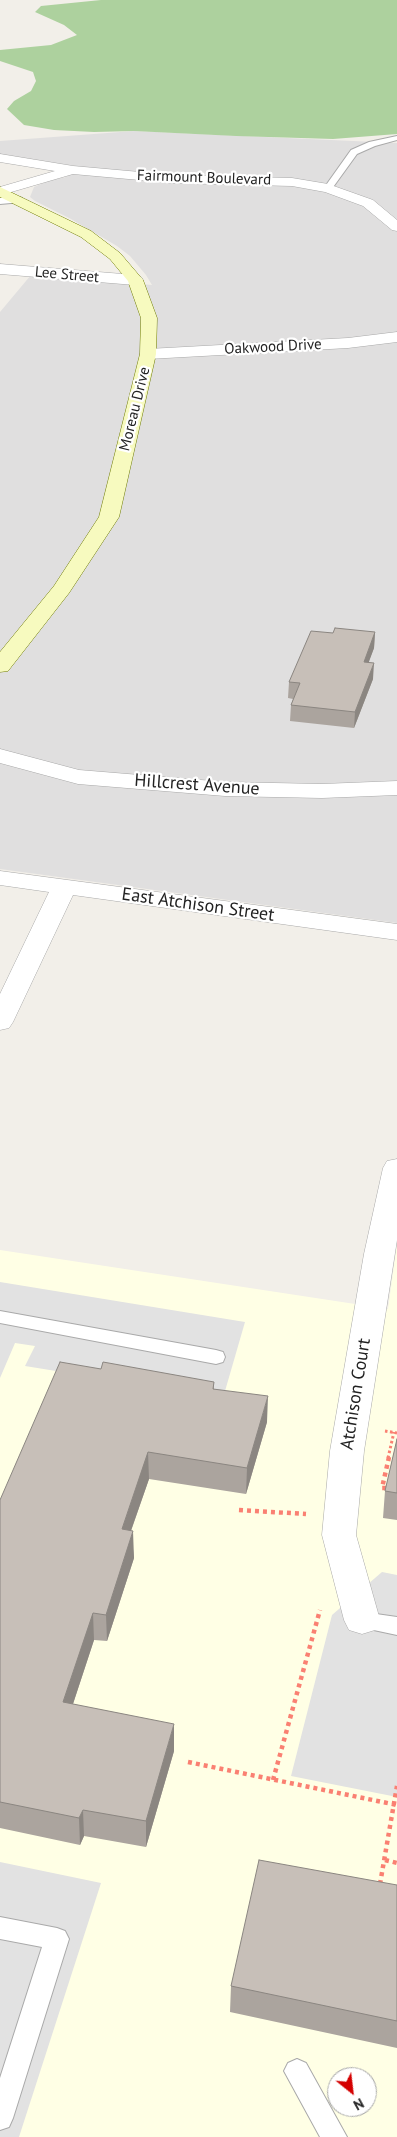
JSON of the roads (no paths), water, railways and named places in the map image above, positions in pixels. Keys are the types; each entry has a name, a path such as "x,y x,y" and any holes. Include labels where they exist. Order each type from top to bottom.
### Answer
{"main road":[{"name":"Moreau Drive","path":"0,194 19,200 86,234 115,256 135,280 148,318 148,354 109,517 62,589 0,666"}],"street":[{"name":"Fairmount Boulevard","path":"0,158 73,170 174,179 292,182 328,188 368,203 394,221"},
{"path":"0,194 73,170"},
{"path":"368,203 387,201"},
{"name":"Lee Street","path":"0,269 135,280"},
{"name":"Oakwood Drive","path":"148,354 348,343 397,337"},
{"name":"Hillcrest Avenue","path":"0,756 78,777 225,789 322,791 397,787"},
{"name":"East Atchison Street","path":"0,878 397,932"},
{"path":"0,1022 64,887"},
{"name":"Atchison Court","path":"362,1620 339,1535 347,1451 379,1254 397,1168"}],"lane":[{"path":"328,188 354,152 372,144 397,138"},
{"path":"0,1317 216,1357"},
{"path":"362,1620 397,1626"},
{"path":"0,1928 57,1939 0,2118"},
{"path":"296,2071 334,2137"}]}
